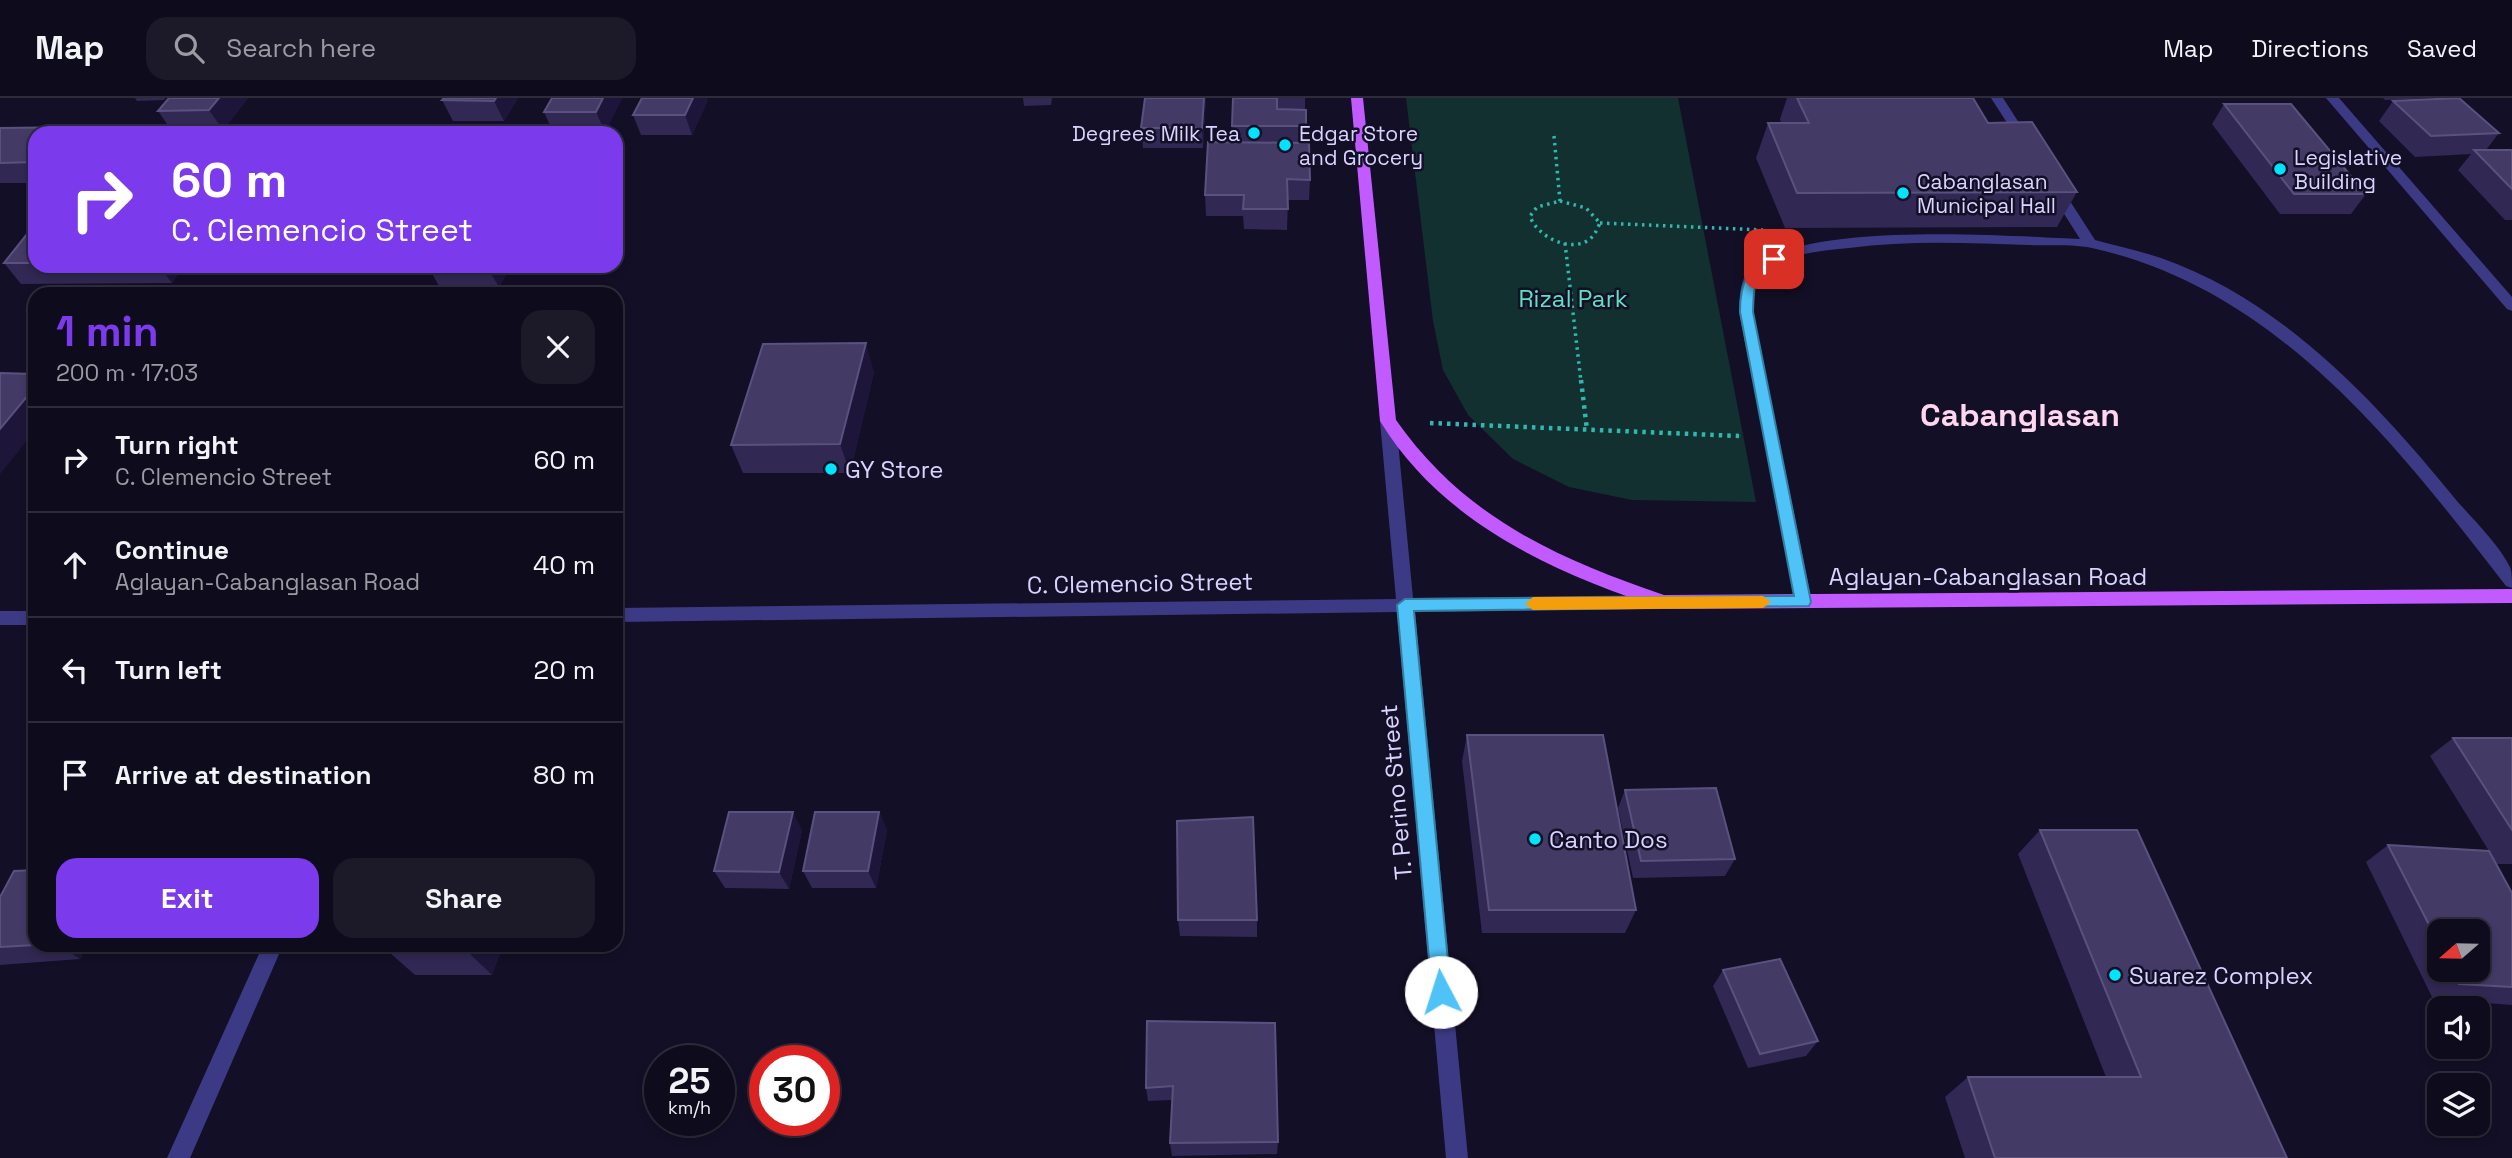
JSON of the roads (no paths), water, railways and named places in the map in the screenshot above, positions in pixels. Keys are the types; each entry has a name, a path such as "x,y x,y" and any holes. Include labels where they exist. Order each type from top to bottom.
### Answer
{"main road":[{"name":"Aglayan-Cabanglasan Road","path":"1357,98 1388,421 1403,448 1429,474 1494,525 1573,568 1664,602 2512,596"}],"street":[{"path":"1997,98 2032,154"},
{"path":"2332,98 2512,306"},
{"path":"2047,176 2090,243"},
{"path":"1803,602 1746,312 1747,287 1756,271 1774,259 1801,249 1874,242 2090,243 2121,249 2179,270 2231,296 2280,329 2329,371 2395,436 2512,581"},
{"name":"T. Perino Street","path":"1388,421 1457,1158"},
{"name":"C. Clemencio Street","path":"623,615 1664,602"},
{"path":"0,618 28,618"},
{"path":"178,1158 270,952"}],"place":[{"name":"Degrees Milk Tea","path":"1254,133"},
{"name":"Edgar Store and Grocery","path":"1285,145"},
{"name":"Legislative Building","path":"2280,169"},
{"name":"Cabanglasan Municipal Hall","path":"1903,193"},
{"name":"GY Store","path":"831,469"},
{"name":"Canto Dos","path":"1535,839"},
{"name":"Suarez Complex","path":"2115,975"}],"district":[{"name":"Cabanglasan","path":"2020,415"}],"park label":[{"name":"Rizal Park","path":"1573,298"}]}
